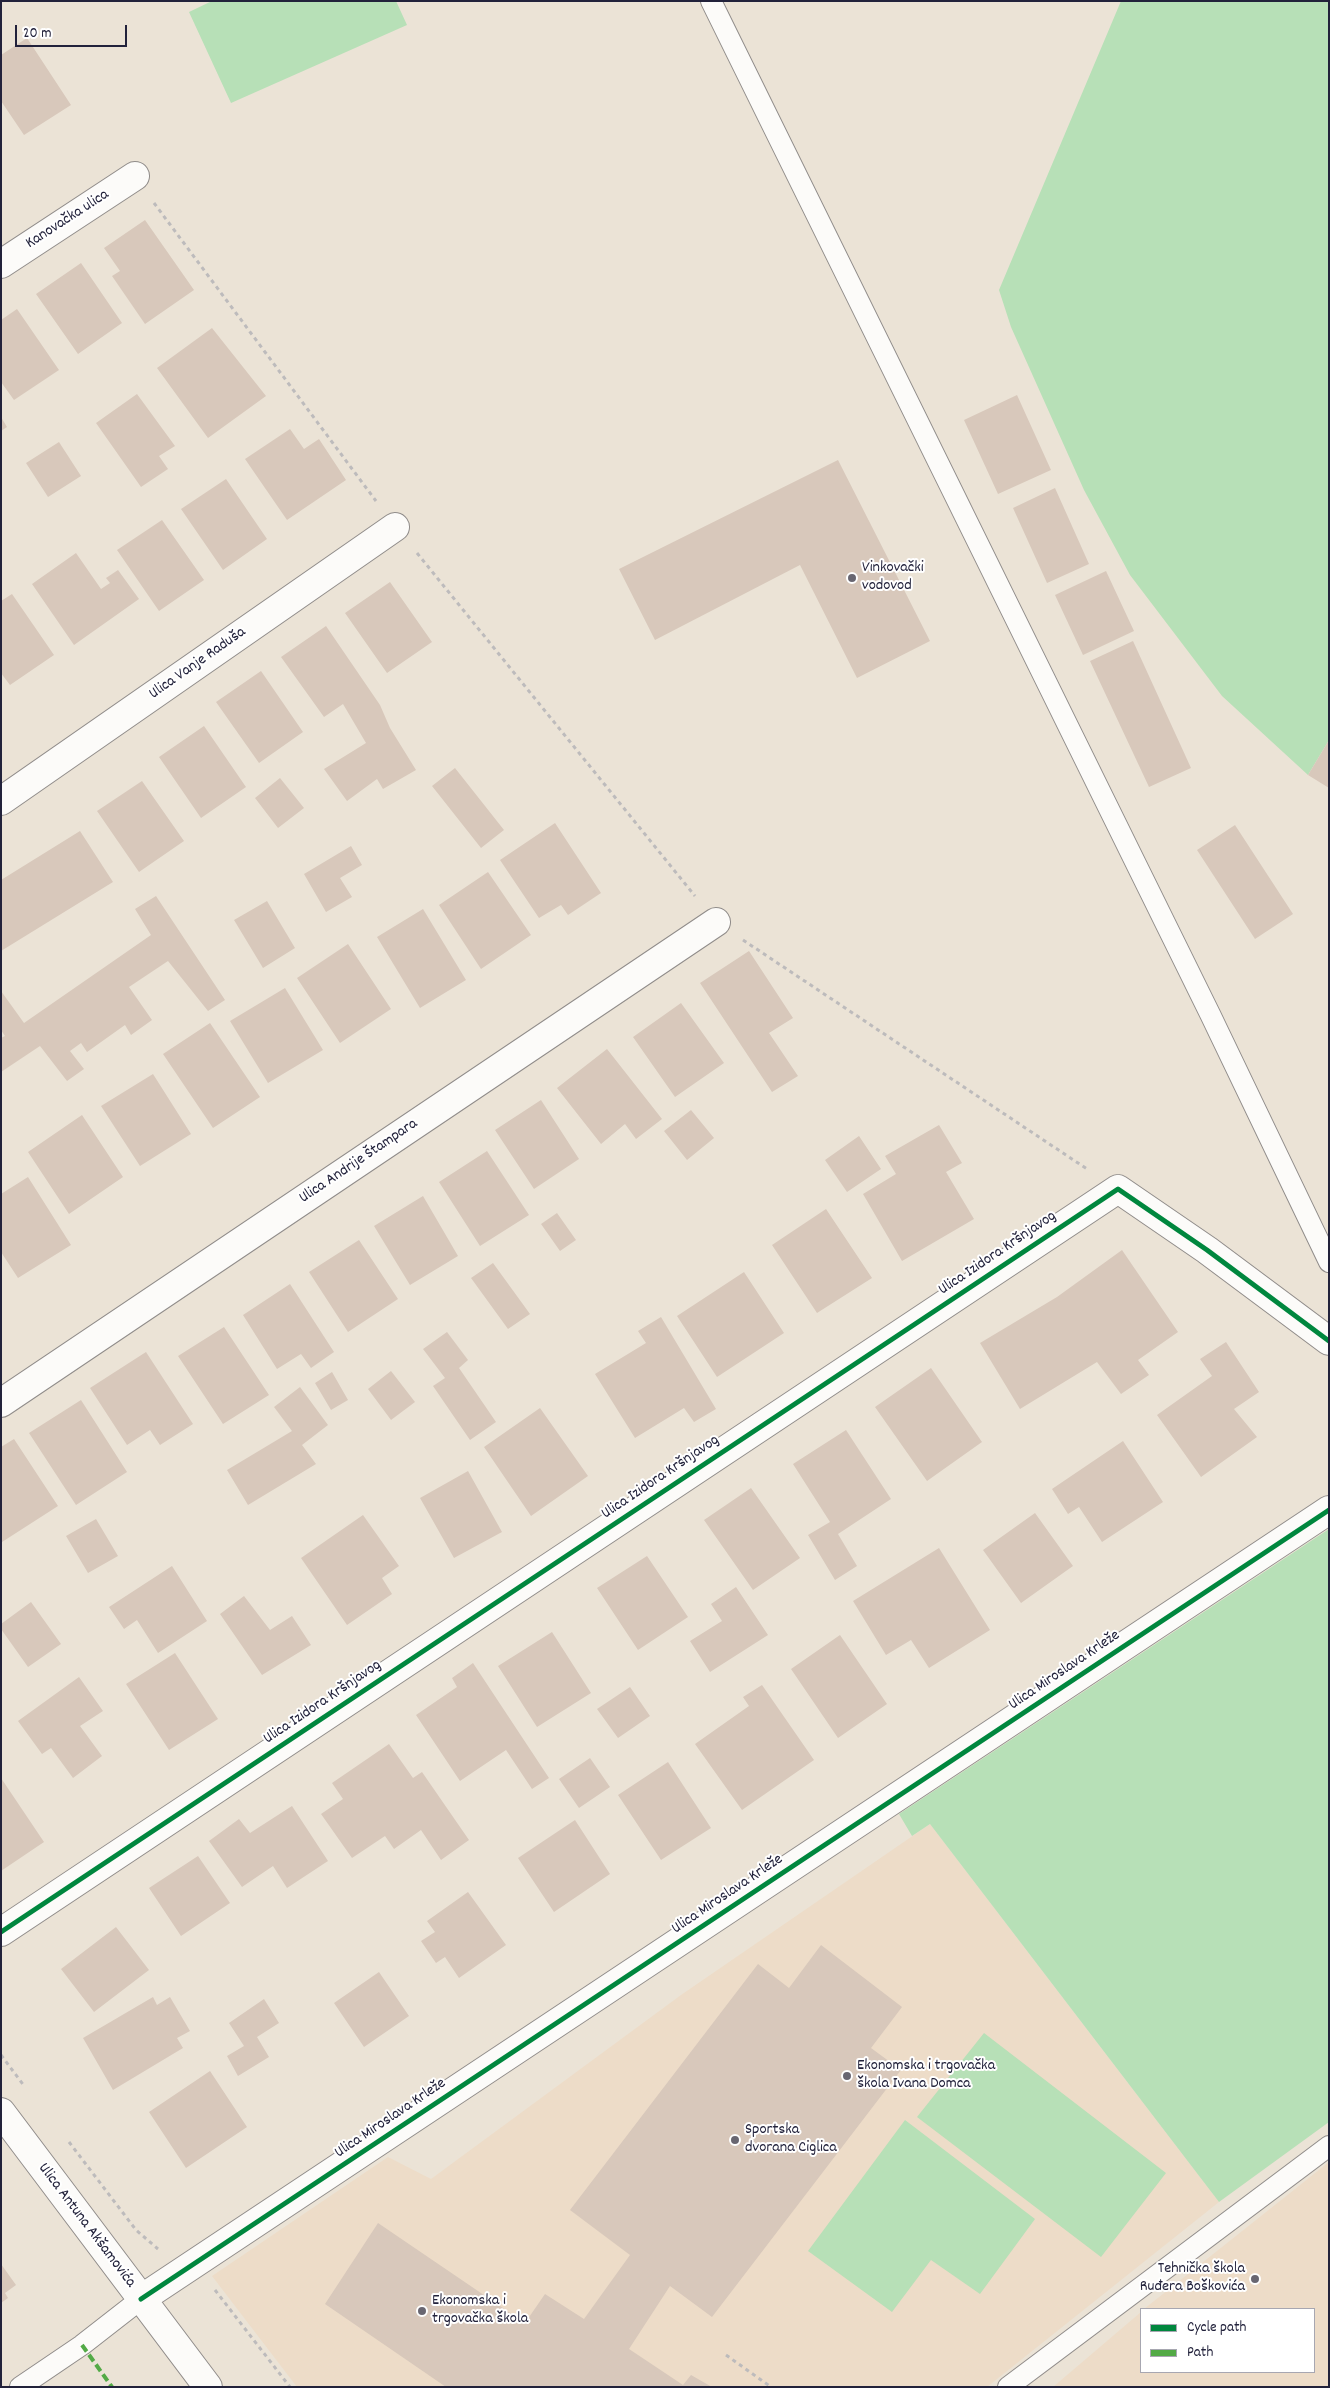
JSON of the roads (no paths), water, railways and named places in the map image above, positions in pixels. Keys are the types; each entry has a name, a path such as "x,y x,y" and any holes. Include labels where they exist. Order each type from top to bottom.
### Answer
{"street":[{"name":"Kanovačka ulica","path":"1,264 135,176"},
{"name":"Ulica Vanje Raduša","path":"1,801 395,527"},
{"name":"Ulica Andrije Štampara","path":"1,1403 716,922"},
{"name":"Ulica Izidora Kršnjavog","path":"1,1932 1118,1189 1207,1250 1329,1341"},
{"name":"Ulica Miroslava Krleže","path":"141,2299 1329,1510"},
{"name":"Ulica Antuna Akšamovića","path":"1,2112 208,2387"}],"lane":[{"path":"711,1 1210,1014 1329,1262"},
{"path":"1008,2387 1329,2146"},
{"path":"20,2387 82,2345 141,2299"}],"place":[{"name":"Vinkovački vodovod","path":"852,578"},
{"name":"Ekonomska i trgovačka škola Ivana Domca","path":"847,2076"},
{"name":"Sportska dvorana Ciglica","path":"735,2140"},
{"name":"Tehnička škola Ruđera Boškovića","path":"1255,2279"},
{"name":"Ekonomska i trgovačka škola","path":"422,2311"}]}
